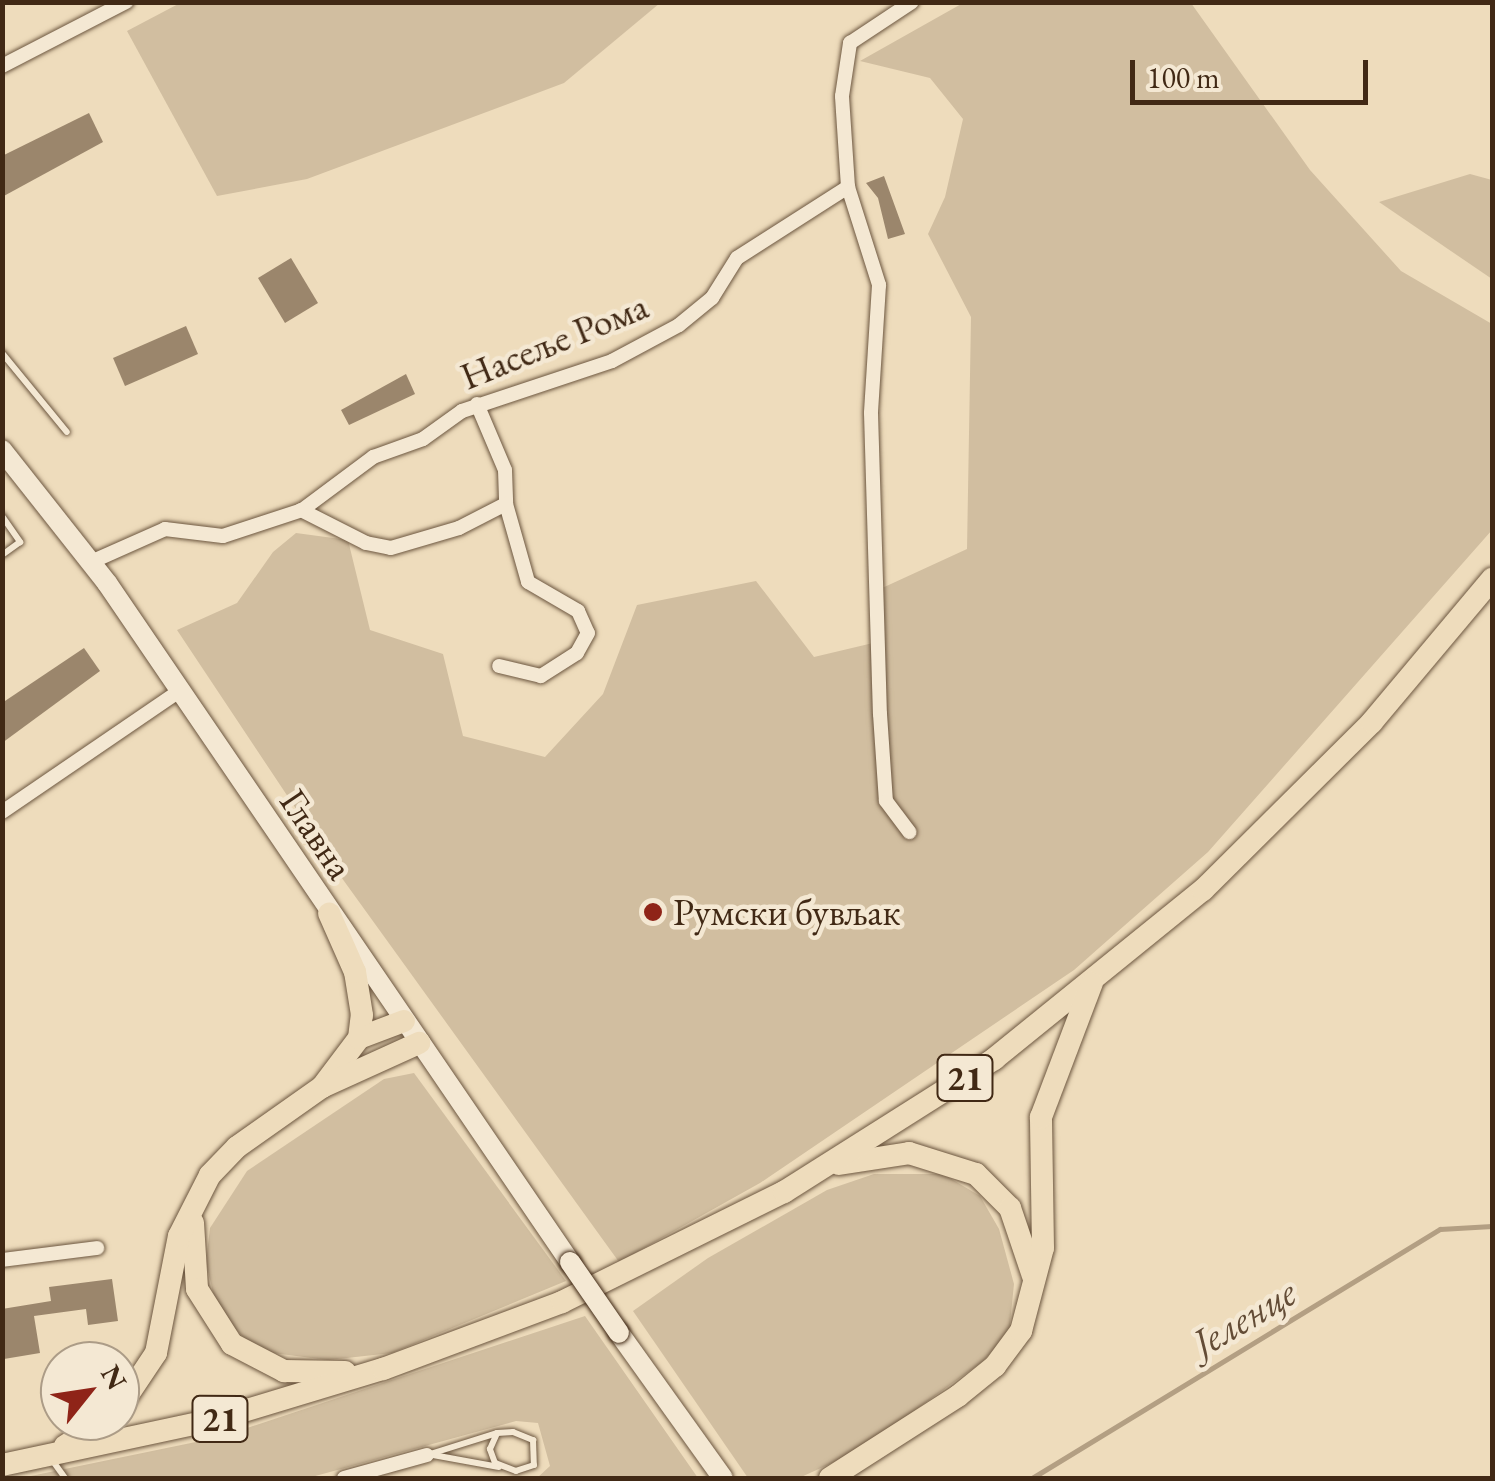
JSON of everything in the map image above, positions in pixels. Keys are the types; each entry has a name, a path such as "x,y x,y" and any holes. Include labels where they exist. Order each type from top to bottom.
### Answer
{"main road":[{"name":"Главна","path":"3,451 91,562 181,690 329,913 722,1478"},
{"name":"21","path":"2,1464 217,1420 383,1369 622,1276 831,1164 994,1059 1092,984 1304,796 1492,580"},
{"path":"329,913 360,988 359,1038"},
{"path":"842,1476 995,1366 1021,1332 1044,1248 1041,1117 1092,984"},
{"path":"322,1087 359,1038 404,1021"},
{"path":"140,1376 156,1352 179,1236 197,1195 237,1147 322,1087 419,1043"},
{"path":"831,1164 909,1153 976,1174 1010,1208 1036,1284"},
{"path":"197,1195 194,1279 207,1314 232,1344 260,1363 301,1374 383,1369"},
{"path":"52,1454 72,1441"}],"street":[{"path":"2,66 126,2"},
{"path":"909,832 886,801 870,412 879,285 848,186 842,96 850,43 912,2"},
{"name":"Насеље Рома","path":"91,562 165,529 224,536 302,510 373,457 423,439 478,404 570,377 647,344 697,312 737,258 848,186"},
{"path":"478,404 505,470 506,504 528,582 578,611 588,633 577,653 541,676 499,666"},
{"path":"302,510 366,543 391,548 458,528 506,504"},
{"path":"2,812 181,690"},
{"path":"2,1260 98,1248"},
{"path":"344,1478 427,1455"}],"lane":[{"path":"2,353 67,432"},
{"path":"2,516 20,542 2,555"},
{"path":"497,1434 490,1449 502,1468"},
{"path":"497,1434 527,1435 537,1450 528,1470 427,1455 497,1434"},
{"path":"52,1454 64,1478"}],"shaded area":[{"path":"182,2 660,3 564,83 307,179 217,196 127,31"},
{"path":"963,3 1191,3 1310,170 1401,271 1492,324 1492,530 1208,852 1074,970 760,1183 619,1262 344,881 177,630 237,603 273,552 296,533 348,540 370,630 443,654 463,736 545,757 603,694 637,605 756,581 814,657 873,643 880,589 967,549 971,317 928,234 945,197 963,119 930,78 860,61"},
{"path":"1470,174 1492,180 1492,279 1379,202"},
{"path":"414,1073 566,1281 392,1353 328,1360 257,1351 217,1310 206,1262 210,1228 247,1171 384,1079"},
{"path":"874,1174 943,1174 980,1196 999,1229 1014,1284 1009,1333 982,1362 858,1451 799,1478 748,1478 633,1311 708,1258 827,1190"},
{"path":"585,1316 698,1478 537,1478 550,1466 538,1423 516,1421 308,1478 21,1478 220,1437"}],"building":[{"path":"89,113 103,142 2,197 2,156"},
{"path":"884,176 905,234 888,239 878,198 866,183"},
{"path":"291,258 318,303 285,323 258,278"},
{"path":"186,326 198,354 125,386 113,358"},
{"path":"406,374 415,394 349,425 341,410"},
{"path":"84,648 100,671 2,743 2,703"},
{"path":"112,1279 118,1321 88,1325 86,1309 34,1316 40,1353 4,1359 2,1309 51,1301 49,1287"}],"waterway":[{"name":"Јеленце","path":"1032,1478 1440,1229 1492,1226"}],"place":[{"name":"Румски бувљак","path":"653,912"}]}
